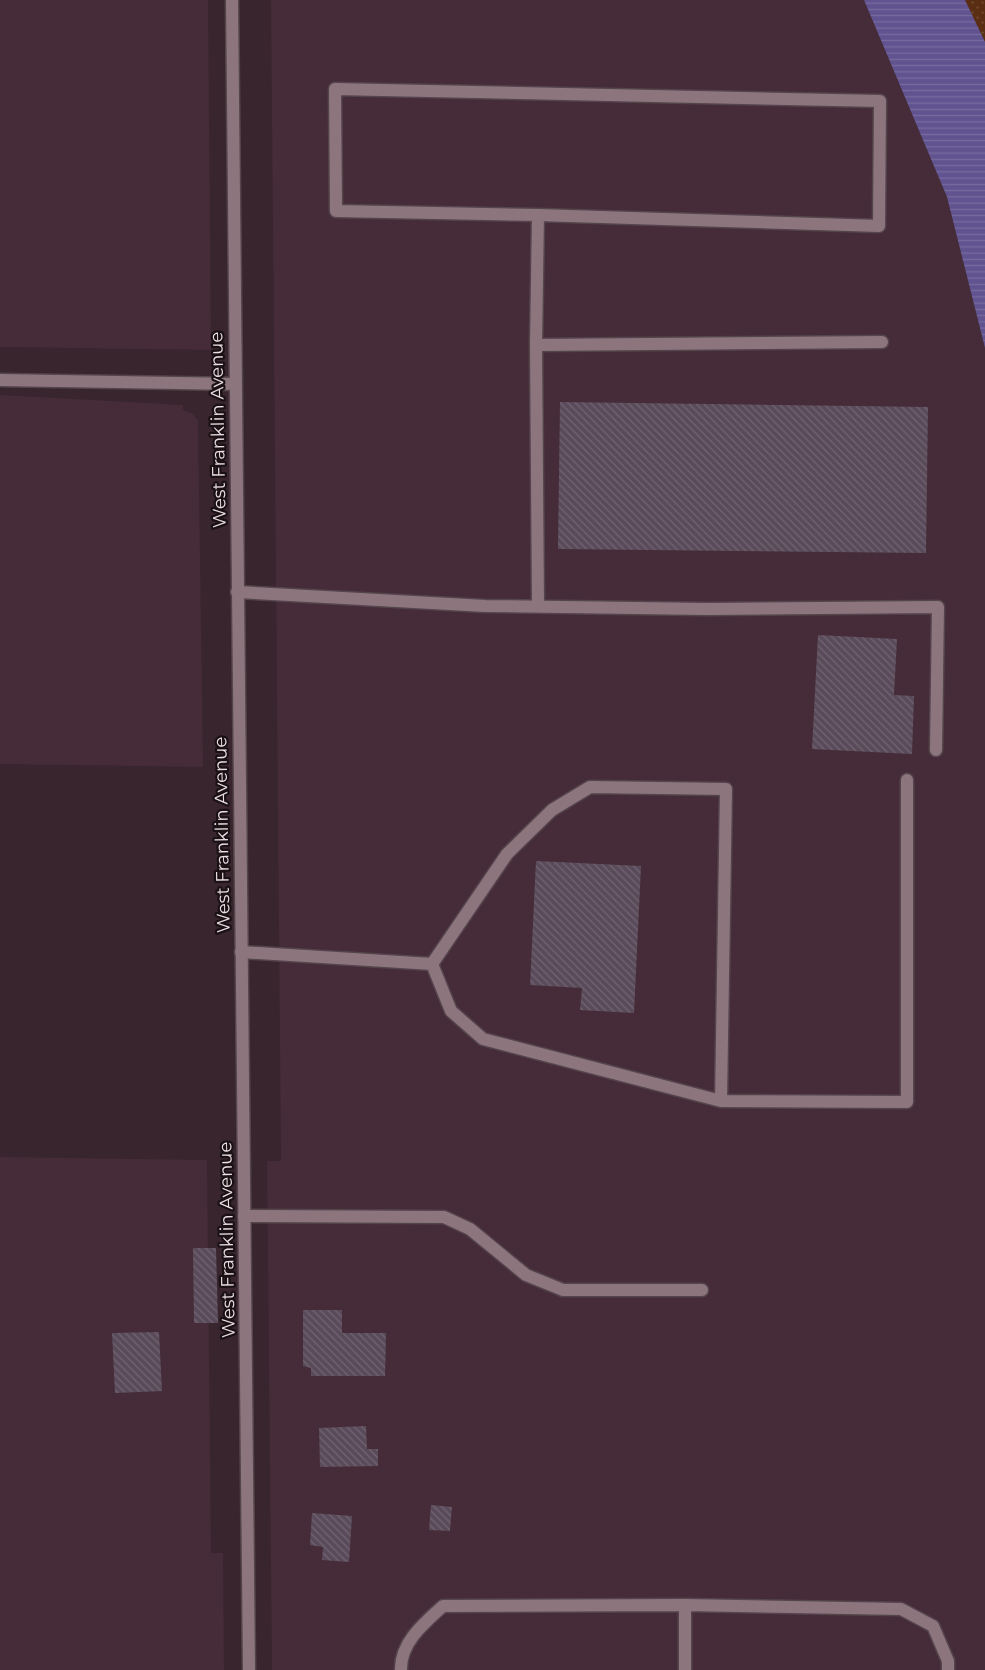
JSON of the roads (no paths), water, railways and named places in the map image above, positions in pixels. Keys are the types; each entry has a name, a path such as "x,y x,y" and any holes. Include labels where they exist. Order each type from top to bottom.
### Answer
{"street":[{"name":"West Franklin Avenue","path":"232,0 249,1670"},
{"path":"336,89 880,101 879,226 538,215 336,211 336,89"},
{"path":"538,215 536,345 538,606"},
{"path":"536,345 882,342"},
{"path":"0,380 235,384"},
{"path":"237,592 485,606 707,609 938,607 936,750"},
{"path":"432,964 451,1011 483,1040 722,1101 907,1102 907,780"},
{"path":"432,964 507,854 552,810 590,787 726,789 722,1101"},
{"path":"241,952 432,964"},
{"path":"244,1216 444,1216 470,1229 526,1275 563,1290 702,1290"},
{"path":"685,1605 685,1670"},
{"path":"401,1670 400,1659 418,1628 443,1606 685,1605 901,1610 933,1626 948,1661 948,1670"}]}
